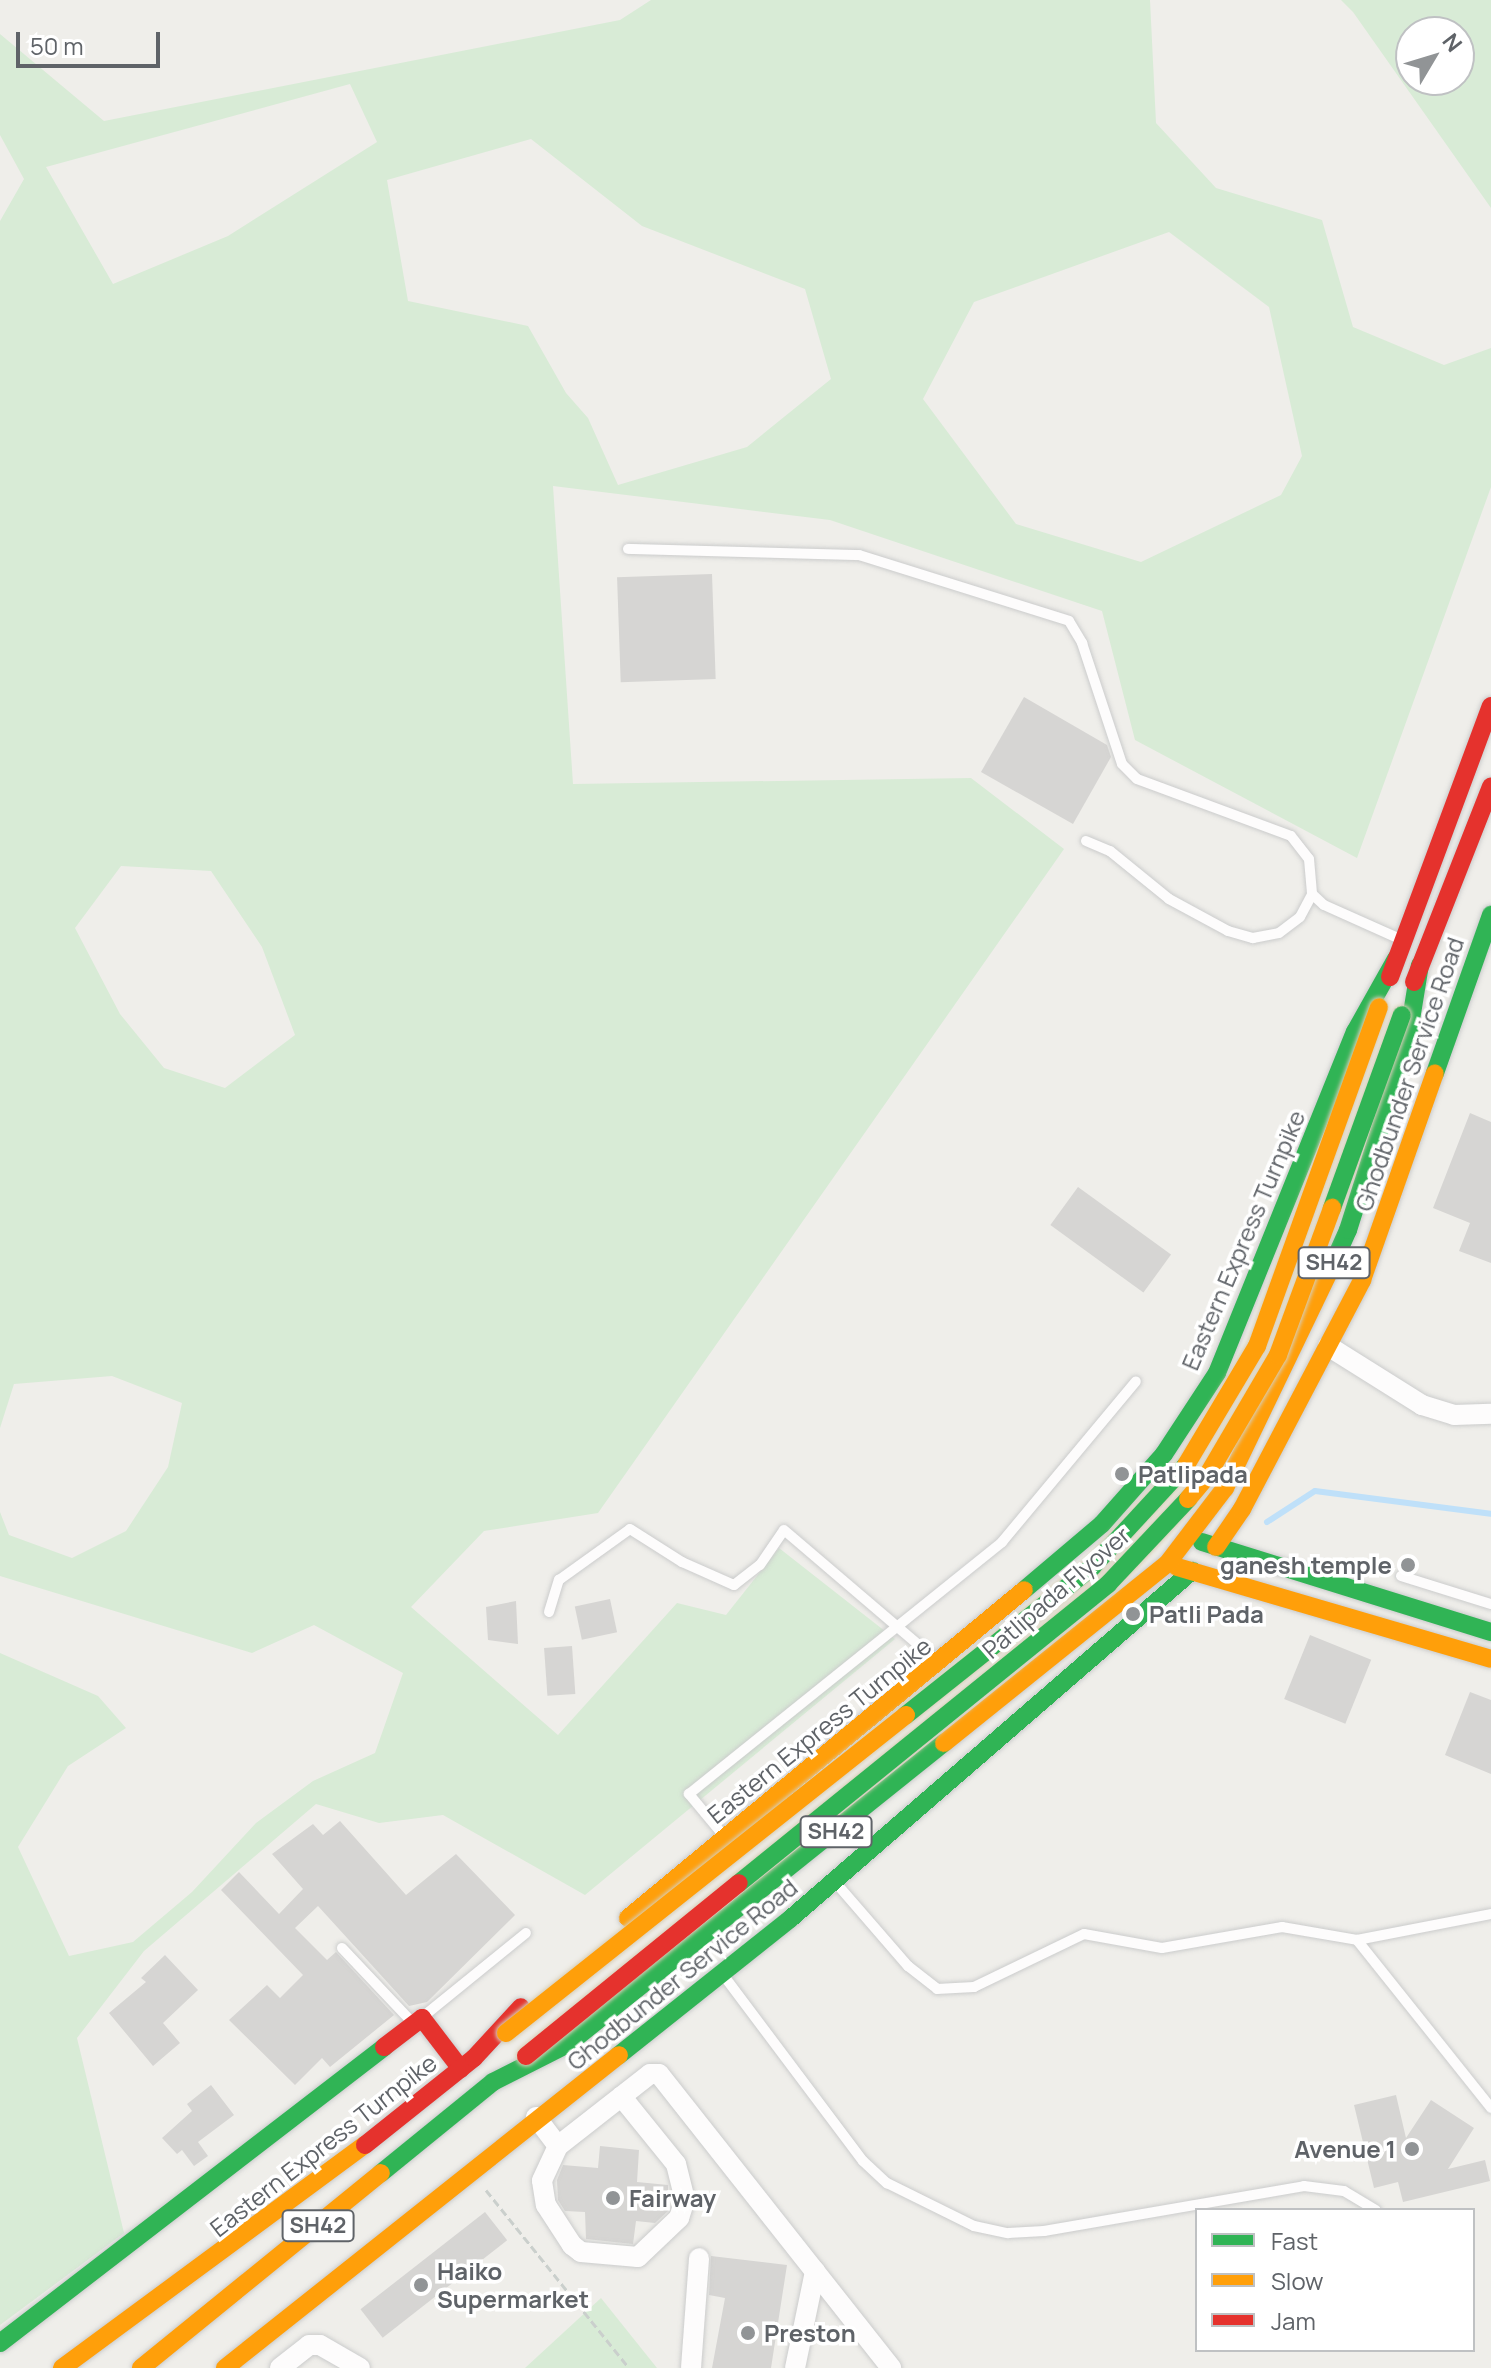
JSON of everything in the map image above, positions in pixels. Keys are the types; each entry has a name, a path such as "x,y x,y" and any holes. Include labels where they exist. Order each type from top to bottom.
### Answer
{"main road":[{"name":"SH42","path":"1396,959 1491,706"},
{"name":"SH42","path":"141,2368 493,2082 568,2044 1167,1564 1225,1488 1258,1428 1348,1230 1407,1044 1420,965 1491,787"},
{"name":"Ghodbunder Service Road","path":"1216,1547 1242,1509 1362,1280 1491,915"},
{"name":"Patlipada Flyover","path":"467,2064 1092,1567 1142,1518 1188,1463 1257,1346 1396,959"},
{"name":"Eastern Express Turnpike","path":"62,2368 129,2323 467,2064 526,2002 939,1662 1102,1524 1121,1504 1164,1454 1217,1373 1355,1032 1396,959"},
{"name":"Patlipada Flyover","path":"493,2082 1108,1584 1159,1533 1207,1476 1278,1355 1420,965"},
{"path":"1121,1504 1216,1547 1491,1632"},
{"path":"1102,1524 1167,1564 1491,1659"},
{"name":"Ghodbunder Service Road","path":"225,2368 834,1881 1192,1571"},
{"path":"0,2343 417,2021 467,2064"}],"street":[{"path":"1328,1346 1422,1405 1454,1415 1491,1414"},
{"path":"621,2096 676,2164 685,2200 679,2218 638,2257 581,2252 572,2245 546,2205 542,2181 558,2146 621,2096 650,2074 659,2074 891,2368"},
{"path":"536,2117 558,2146"},
{"path":"691,2368 699,2258"},
{"path":"795,2368 815,2271"},
{"path":"280,2368 309,2345 320,2345 360,2368"}],"lane":[{"path":"628,549 859,555 1054,613 1069,621 1082,643 1122,764 1137,779 1291,836 1309,859 1312,894 1290,925 1253,938 1228,931 1169,899 1110,851 1086,841"},
{"path":"1312,894 1324,905 1402,940"},
{"path":"726,1837 689,1794 1002,1542 1136,1381"},
{"path":"549,1612 559,1580 630,1529 682,1562 734,1585 760,1565 784,1530 939,1662"},
{"path":"1401,1576 1491,1604"},
{"path":"834,1881 908,1966 937,1989 974,1987 1084,1934 1162,1948 1282,1927 1357,1940 1491,1914"},
{"path":"342,1948 417,2021 526,1933"},
{"path":"1357,1940 1491,2108"},
{"path":"722,1973 863,2161 887,2183 974,2226 1008,2233 1044,2231 1304,2186 1344,2191 1373,2208"}],"path":[{"path":"472,2172 629,2368"}],"green space":[{"path":"651,0 1150,0 1156,123 1216,188 1322,220 1353,327 1444,365 1491,348 1491,487 1357,858 1135,740 1102,611 830,520 553,486 573,784 971,778 1064,849 598,1513 484,1531 411,1607 558,1735 677,1603 726,1615 779,1548 895,1639 585,1895 443,1815 379,1823 316,1804 144,1951 77,2038 124,2233 0,2325 0,1653 98,1696 126,1728 68,1766 18,1847 69,1956 133,1942 192,1892 256,1823 313,1781 375,1753 403,1673 314,1625 252,1653 0,1576 0,1512 9,1535 72,1558 126,1531 168,1467 182,1403 112,1376 14,1384 0,1428 0,221 24,179 0,135 0,34 104,121 620,20","holes":["350,84 377,142 228,236 113,284 46,167","531,139 642,226 805,289 831,379 747,447 618,485 588,418 566,393 528,326 408,301 387,180","1169,232 1269,307 1302,456 1281,495 1141,562 1016,524 923,399 974,302","121,866 211,871 262,947 295,1035 225,1088 164,1068 120,1014 75,928"]},
{"path":"1341,0 1491,0 1491,208 1412,96 1475,96 1475,16 1395,16 1395,72"},
{"path":"601,2298 657,2368 525,2368"}],"building":[{"path":"712,574 716,679 621,682 617,577"},
{"path":"1024,697 1107,745 1111,757 1073,824 981,772"},
{"path":"1470,1113 1491,1122 1491,1263 1459,1251 1470,1223 1433,1208"},
{"path":"1078,1187 1171,1255 1143,1293 1050,1225"},
{"path":"610,1599 617,1632 582,1640 575,1606"},
{"path":"516,1601 518,1644 488,1640 486,1607"},
{"path":"1310,1635 1371,1660 1345,1724 1284,1699"},
{"path":"572,1646 575,1694 547,1696 544,1648"},
{"path":"1470,1692 1491,1700 1491,1774 1445,1755"},
{"path":"340,1821 406,1895 456,1854 515,1915 427,2002 409,2006 318,1906 295,1928 327,1960 336,1952 394,2015 330,2067 322,2058 295,2085 229,2020 267,1985 280,1998 303,1975 221,1890 239,1872 279,1914 303,1889 272,1854 313,1824 323,1835"},
{"path":"165,1955 198,1990 163,2023 180,2043 153,2066 109,2013 146,1982 141,1978"},
{"path":"211,2085 234,2115 198,2142 208,2156 194,2166 182,2150 177,2154 162,2138 192,2111 187,2104"},
{"name":"Avenue 1","path":"1396,2095 1406,2138 1431,2100 1474,2128 1448,2169 1485,2160 1490,2181 1403,2202 1398,2182 1374,2188 1354,2105"},
{"name":"Fairway","path":"600,2146 639,2150 637,2182 668,2185 668,2211 655,2223 636,2221 633,2244 586,2239 585,2212 565,2211 558,2200 557,2180 563,2165 598,2168"},
{"path":"485,2212 507,2240 383,2338 360,2309"},
{"name":"Preston","path":"711,2256 787,2265 771,2368 712,2368 725,2298 709,2295"}],"waterway":[{"path":"1267,1522 1315,1491 1491,1514"}],"traffic: fast":[{"path":"1435,1073 1491,915"},
{"path":"1024,1590 1102,1524 1164,1454 1217,1373 1355,1032 1396,959"},
{"path":"1331,1268 1348,1230 1407,1044 1420,965"},
{"path":"1332,1208 1402,1015"},
{"path":"906,1715 1092,1567 1186,1465"},
{"path":"739,1883 1108,1584 1188,1499"},
{"path":"1202,1542 1491,1632"},
{"path":"619,2055 790,1919 1192,1571"},
{"path":"381,2173 493,2082 568,2044 944,1743"},
{"path":"0,2343 384,2047"}],"traffic: slow":[{"path":"1186,1465 1257,1346 1379,1007"},
{"path":"1216,1547 1242,1509 1362,1280 1435,1073"},
{"path":"1188,1499 1207,1476 1278,1355 1332,1208"},
{"path":"944,1743 1167,1564 1225,1488 1331,1268"},
{"path":"1177,1567 1491,1659"},
{"path":"628,1918 1024,1590"},
{"path":"506,2033 906,1715"},
{"path":"225,2368 619,2055"},
{"path":"62,2368 365,2145"},
{"path":"141,2368 381,2173"}],"traffic: jam":[{"path":"1390,977 1491,706"},
{"path":"1414,982 1491,787"},
{"path":"526,2056 739,1883"},
{"path":"365,2145 474,2058 521,2007"},
{"path":"384,2047 422,2018 461,2069"}],"place":[{"name":"Patlipada","path":"1122,1474"},
{"name":"ganesh temple","path":"1408,1565"},
{"name":"Patli Pada","path":"1133,1614"},
{"name":"Avenue 1","path":"1412,2149"},
{"name":"Fairway","path":"613,2198"},
{"name":"Haiko Supermarket","path":"421,2285"},
{"name":"Preston","path":"748,2333"}]}
